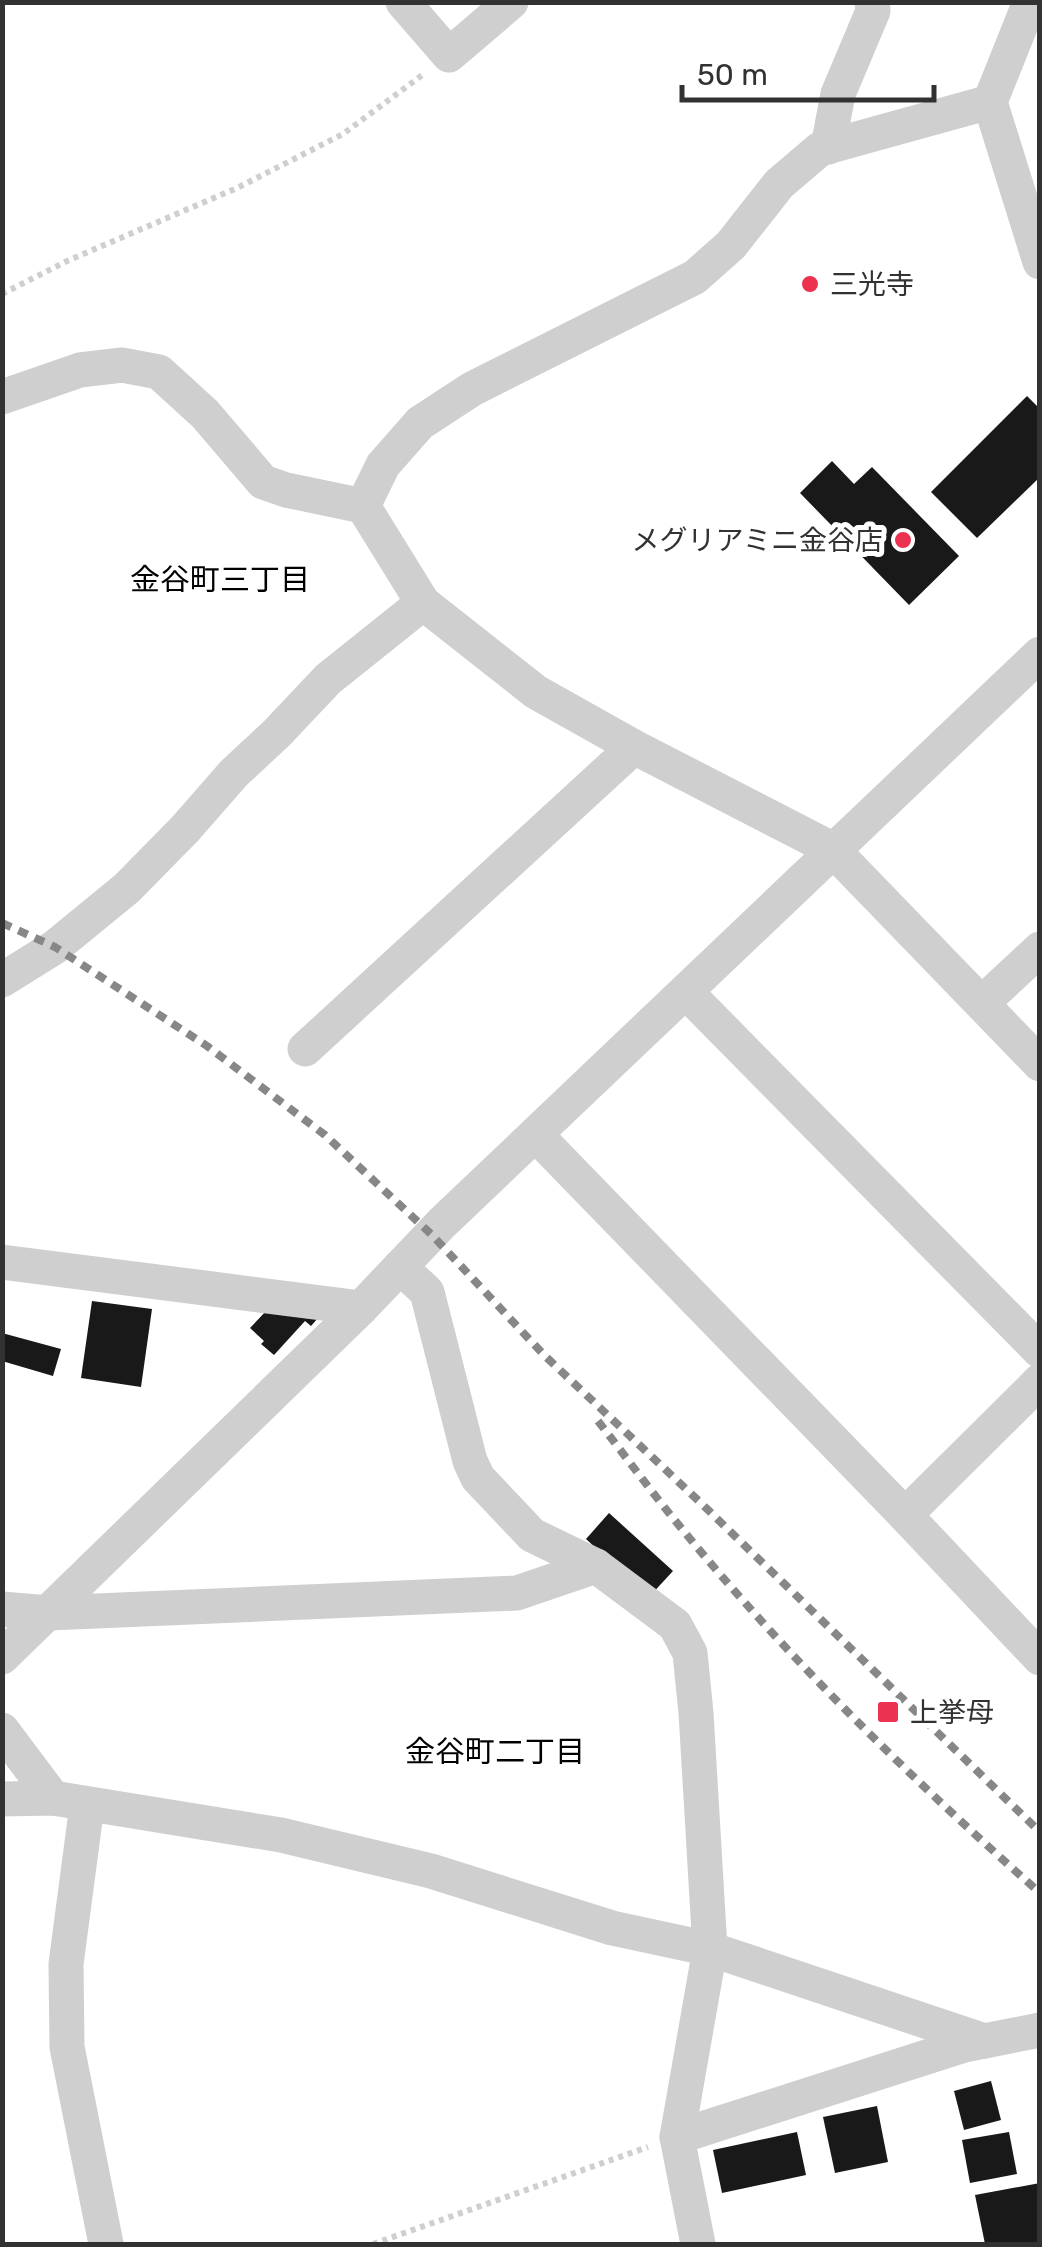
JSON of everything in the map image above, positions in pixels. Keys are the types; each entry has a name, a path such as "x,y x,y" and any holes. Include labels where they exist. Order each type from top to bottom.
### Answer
{"street":[{"path":"403,2 450,55 511,2"},
{"path":"828,146 838,94 873,11 872,2"},
{"path":"1030,2 990,102 1032,204 1040,262"},
{"path":"363,506 383,465 420,424 472,389 695,277 731,245 779,184 820,149 990,102"},
{"path":"2,398 80,370 122,365 159,372 205,414 263,482 363,506 423,603 536,692 832,849 1040,1064"},
{"path":"2,980 55,947 127,888 328,678 423,603"},
{"path":"2,1657 442,1224 1040,654"},
{"path":"305,1049 634,747"},
{"path":"982,1004 1040,948"},
{"path":"686,993 1040,1351"},
{"path":"536,1135 906,1514 1040,1658"},
{"path":"2,1262 360,1308"},
{"path":"400,1267 427,1292 470,1461 478,1478 532,1536 596,1566 676,1625 690,1653 710,1949 677,2137 698,2244"},
{"path":"906,1514 1040,1381"},
{"path":"2,1609 49,1613 517,1593 596,1566"},
{"path":"2,1730 70,1802 67,2047 106,2244"},
{"path":"2,1800 70,1802 280,1835 430,1871 612,1928 710,1949 985,2040"},
{"path":"677,2137 964,2045 1040,2030"}],"path":[{"path":"2,294 67,260 237,188 343,134 450,55"},
{"path":"373,2244 677,2137"}],"building":[{"path":"1027,396 1040,409 1040,477 977,538 931,492"},
{"path":"832,461 854,484 872,467 959,556 909,605 800,493"},
{"path":"92,1301 152,1309 141,1387 81,1378"},
{"path":"267,1310 318,1318 311,1326 305,1321 274,1355 250,1328"},
{"path":"2,1333 61,1349 53,1376 2,1361"},
{"path":"609,1513 673,1571 649,1597 586,1539"},
{"path":"991,2081 1001,2120 964,2130 954,2091"},
{"path":"877,2106 888,2162 835,2173 823,2117"},
{"path":"797,2132 806,2175 722,2193 713,2150"},
{"path":"1009,2132 1017,2174 970,2183 962,2140"},
{"path":"1040,2183 1040,2244 985,2244 975,2195"}],"railway":[{"path":"2,923 55,947 207,1046 325,1135 432,1235 544,1355 1040,1832"},
{"path":"598,1421 723,1578 809,1672 899,1763 1040,1893"}],"place":[{"name":"三光寺","path":"810,284"},
{"name":"メグリアミニ金谷店","path":"903,540"},
{"name":"上挙母","path":"888,1712"}],"district":[{"name":"金谷町三丁目","path":"220,580"},
{"name":"金谷町二丁目","path":"495,1752"}]}
